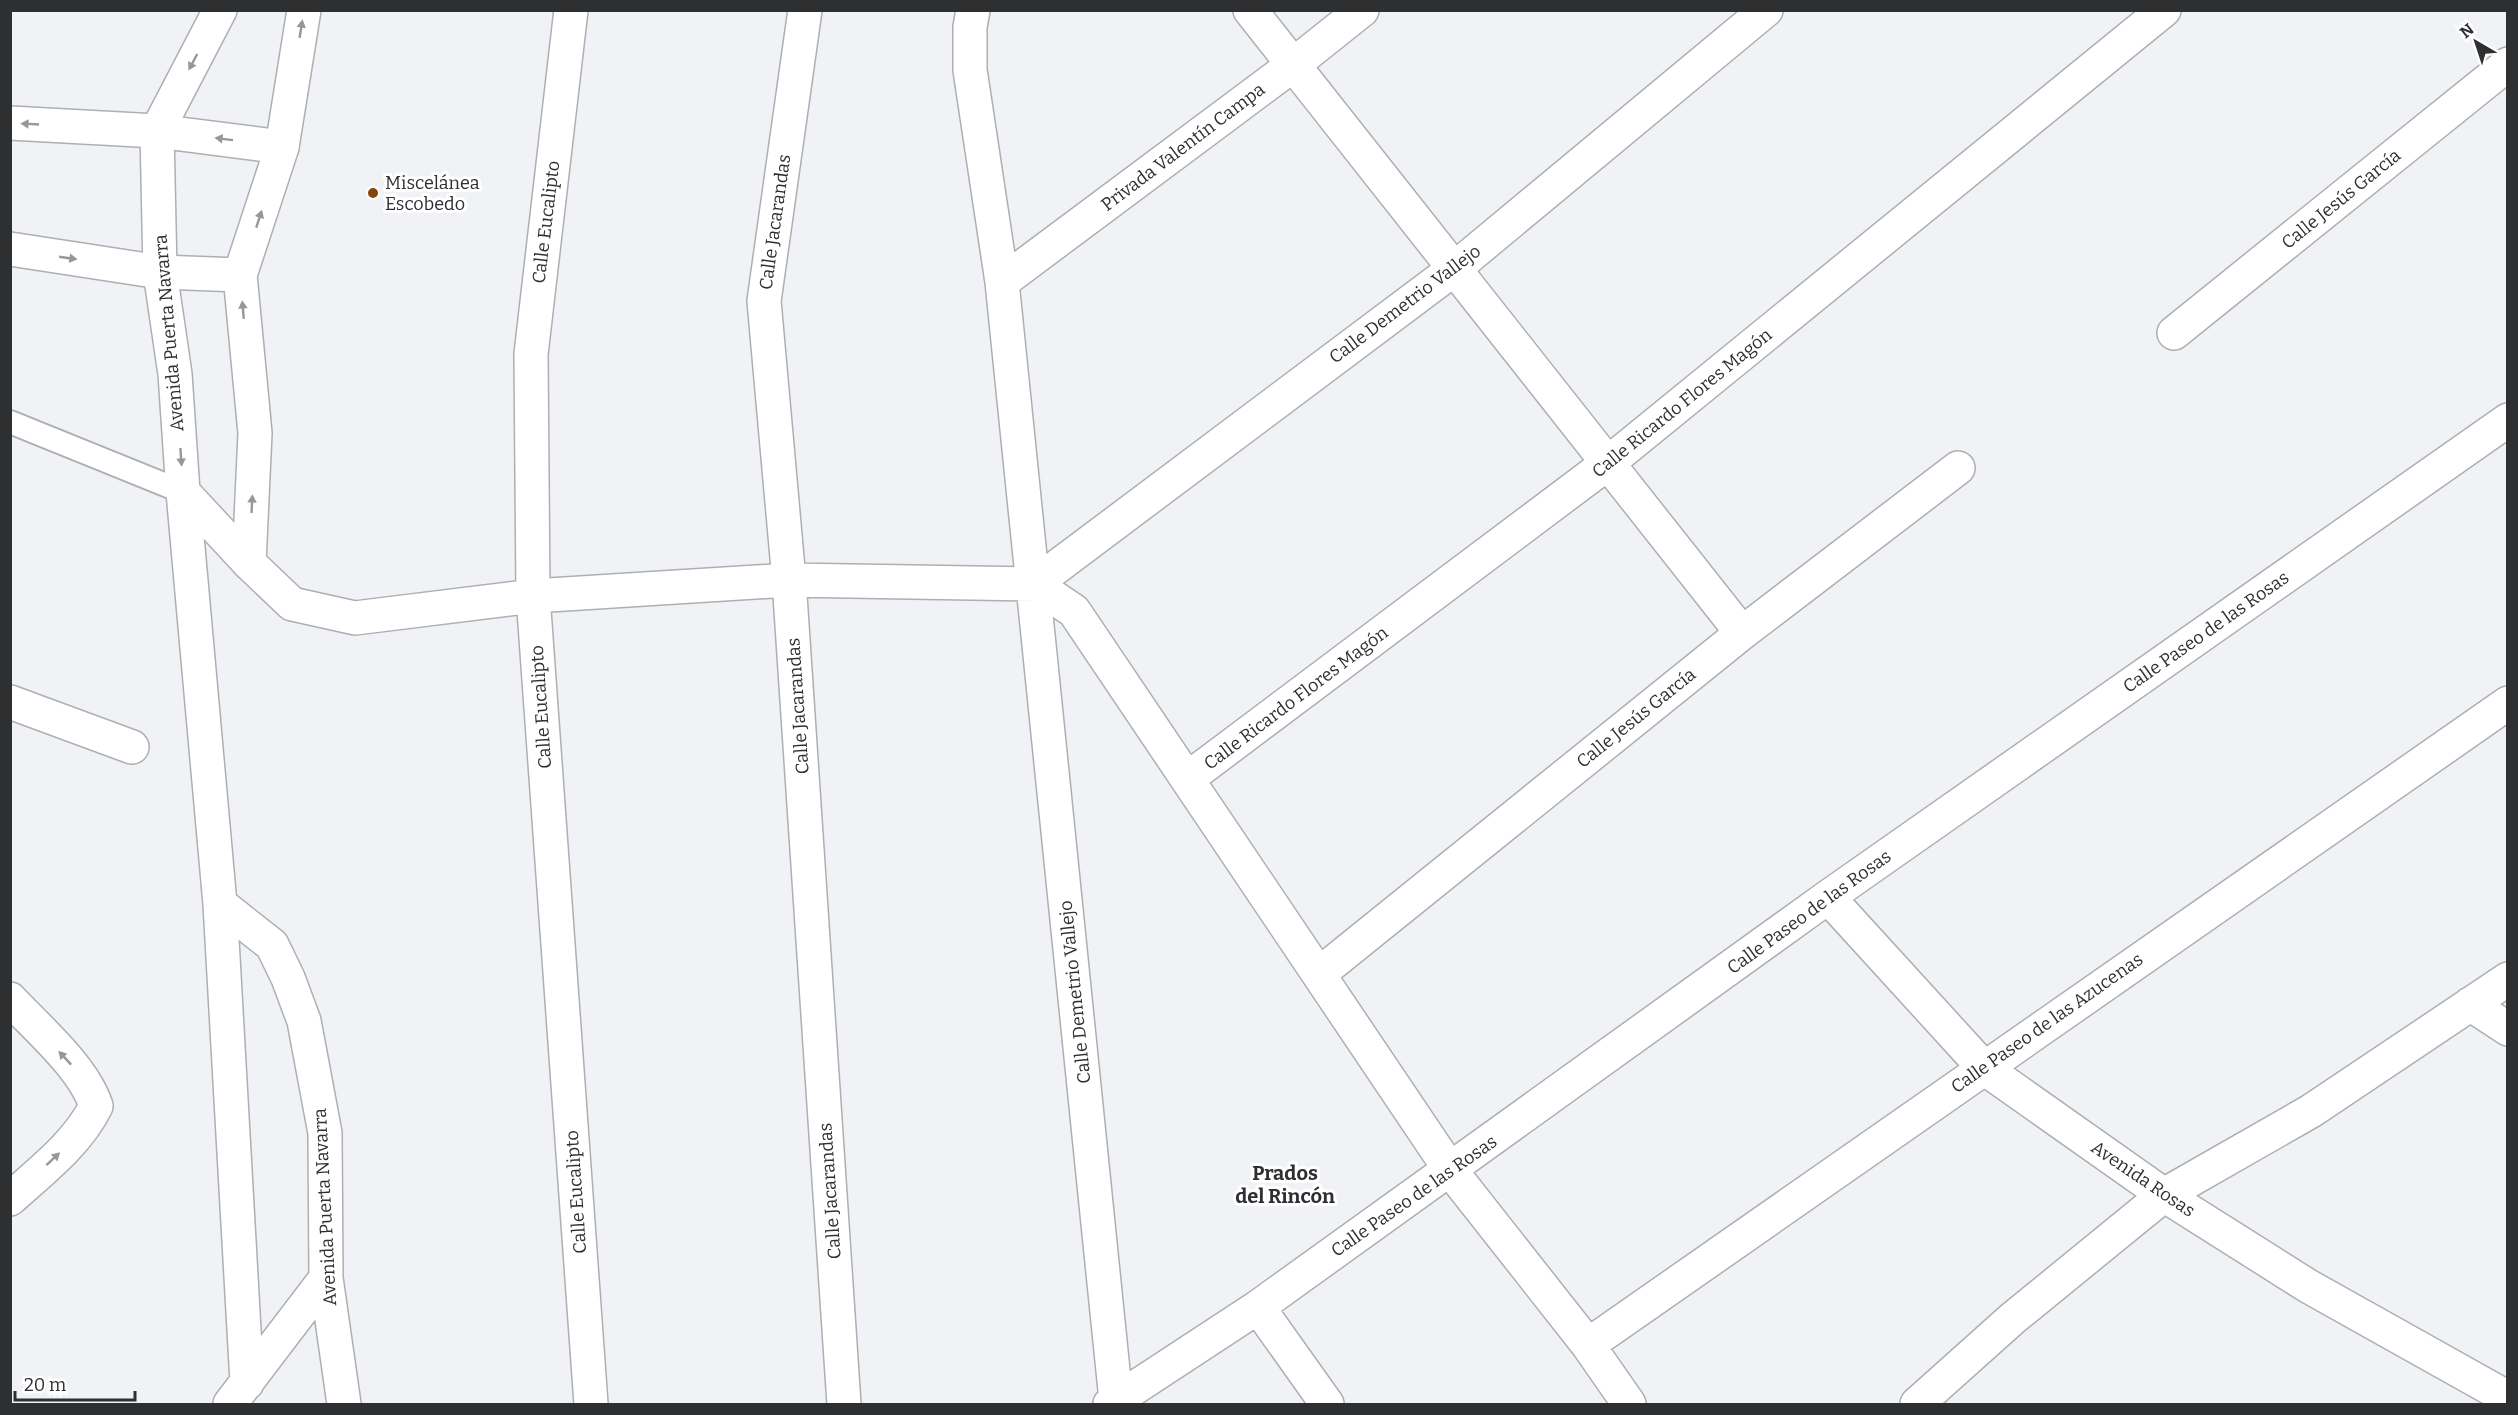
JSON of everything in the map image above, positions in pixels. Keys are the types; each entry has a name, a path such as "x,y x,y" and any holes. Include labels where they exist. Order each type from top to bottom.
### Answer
{"street":[{"name":"Avenida Puerta Navarra","path":"220,10 157,131 160,272 175,374 183,492 220,904 239,1394"},
{"path":"249,563 255,433 240,275 282,147 304,10"},
{"name":"Calle Eucalipto","path":"571,10 531,354 533,596 591,1404"},
{"name":"Calle Jacarandas","path":"805,10 765,301 789,580 844,1404"},
{"name":"Calle Demetrio Vallejo","path":"973,10 970,27 970,70 1002,282 1034,584 1113,1402"},
{"path":"1250,10 1742,633"},
{"name":"Privada Valentín Campa","path":"1002,282 1293,65 1362,10"},
{"name":"Calle Demetrio Vallejo","path":"1034,584 1454,269 1766,10"},
{"name":"Calle Ricardo Flores Magón","path":"1187,779 1608,464 2164,10"},
{"name":"Calle Jesús García","path":"2174,333 2508,64"},
{"path":"10,123 157,131 282,147"},
{"path":"10,249 160,272 240,275"},
{"name":"Calle Paseo de las Rosas","path":"1113,1402 1258,1307 1828,897 2508,420"},
{"name":"Calle Jesús García","path":"1318,974 1742,633 1959,468"},
{"path":"183,492 249,563 292,604 355,618 533,596 789,580 1034,584 1074,611 1450,1171 1588,1345 1629,1404"},
{"path":"10,702 132,747"},
{"name":"Calle Paseo de las Azucenas","path":"1588,1345 2508,703"},
{"name":"Avenida Rosas","path":"1828,897 1984,1068 2164,1195 2308,1286 2508,1398"},
{"name":"Avenida Puerta Navarra","path":"220,904 272,945 288,978 304,1021 325,1133 326,1278 345,1404"},
{"path":"1917,1404 2012,1319 2164,1195 2311,1111 2508,979"},
{"path":"10,999 80,1074 91,1089 96,1106 87,1124 73,1140 10,1199"},
{"path":"2470,1004 2508,1029"},
{"path":"239,1394 326,1278"},
{"path":"1258,1307 1327,1404"}],"lane":[{"path":"10,422 183,492"}],"place":[{"name":"Miscelánea Escobedo","path":"373,193"}],"district":[{"name":"Prados del Rincón","path":"1285,1184"}]}
